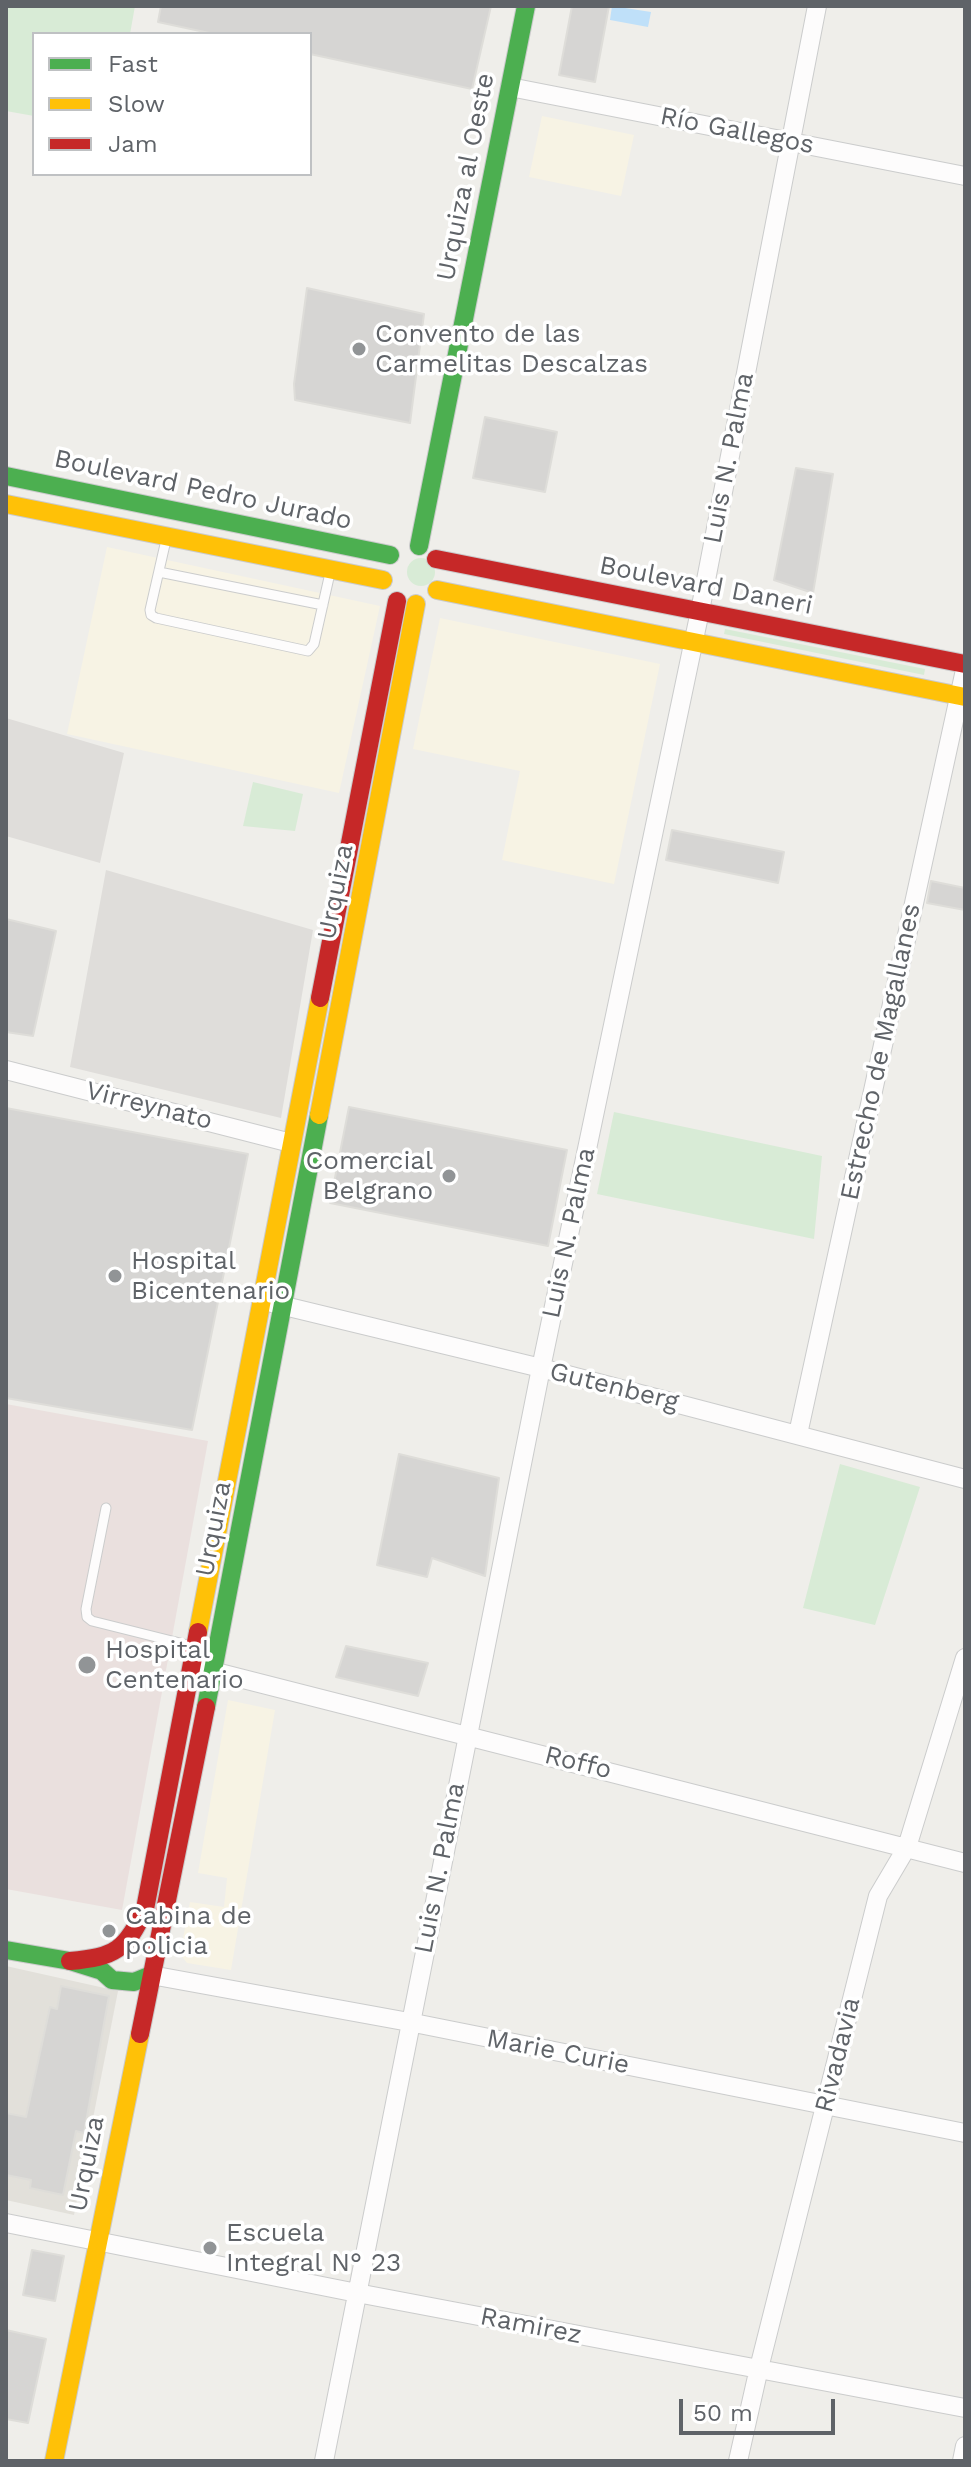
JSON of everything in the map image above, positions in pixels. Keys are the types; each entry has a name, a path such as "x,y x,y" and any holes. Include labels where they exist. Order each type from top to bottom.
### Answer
{"main road":[{"name":"Urquiza al Oeste","path":"419,546 526,6"},
{"name":"Boulevard Pedro Jurado","path":"6,476 390,555"},
{"name":"Boulevard Pedro Jurado","path":"6,504 383,580"},
{"path":"419,546 436,559 441,574 437,590 424,602 407,602 391,595 383,580 383,571 390,555 403,547 419,546"},
{"name":"Boulevard Daneri","path":"436,559 965,667"},
{"path":"563,615 569,585"},
{"path":"437,590 962,696"},
{"name":"Urquiza","path":"70,1961 107,1958 131,1939 145,1909 291,1143 407,602"},
{"name":"Urquiza","path":"54,2461 283,1306 407,602"},
{"path":"6,1950 70,1961 102,1971 112,1980 134,1982 151,1975"}],"street":[{"name":"Luis N. Palma","path":"324,2461 541,1368 700,611 817,6"},
{"name":"Río Gallegos","path":"510,87 965,176"},
{"name":"Estrecho de Magallanes","path":"798,1434 962,696 965,667"},
{"name":"Virreynato","path":"6,1070 291,1143"},
{"name":"Gutenberg","path":"261,1301 541,1368 965,1479"},
{"name":"Roffo","path":"192,1656 213,1671 965,1863"},
{"name":"Rivadavia","path":"738,2461 878,1896 907,1847 965,1658"},
{"name":"Marie Curie","path":"151,1975 409,2022 965,2133"},
{"name":"Ramirez","path":"6,2223 965,2408"},
{"path":"962,2461 965,2446"}],"lane":[{"path":"167,536 151,615 308,651 314,644 331,570"},
{"path":"159,572 323,605"},
{"path":"106,1508 87,1617 192,1656 217,1651"}],"shaded area":[{"path":"542,116 634,135 621,196 529,177"},
{"path":"107,547 380,606 339,793 67,734"},
{"path":"440,618 660,664 614,884 502,860 520,771 413,749"},
{"path":"6,718 124,753 100,863 6,836"},
{"path":"106,870 313,930 281,1118 70,1067"},
{"name":"Hospital Centenario","path":"6,1404 208,1441 122,1910 6,1889"},
{"path":"228,1700 275,1710 231,1970 187,1963 180,1954 190,1902 224,1907 227,1878 198,1873"},
{"path":"6,1966 118,1991 74,2215 6,2200"}],"green space":[{"path":"6,6 135,6 130,32 32,32 32,116 6,111"},
{"path":"421,558 431,562 435,572 431,582 421,586 411,582 407,572 411,562"},
{"path":"725,629 925,669 924,675 724,634"},
{"path":"253,782 303,794 295,831 243,826"},
{"path":"614,1112 822,1156 814,1239 597,1194"},
{"path":"840,1464 920,1487 875,1625 803,1608"}],"water":[{"path":"612,6 651,12 648,27 610,20"}],"building":[{"path":"161,6 491,6 472,89 312,54 312,32 205,32 158,22"},
{"path":"572,6 609,6 595,82 559,75"},
{"name":"Convento de las Carmelitas Descalzas","path":"307,288 424,314 410,423 295,400 294,384"},
{"path":"485,417 557,432 545,492 473,478"},
{"path":"796,468 833,474 813,593 774,580"},
{"path":"672,830 784,852 778,883 666,860"},
{"path":"931,881 965,888 965,910 927,903"},
{"path":"6,919 56,931 33,1036 6,1032"},
{"name":"Comercial Belgrano","path":"349,1107 567,1150 548,1246 330,1203"},
{"name":"Hospital Bicentenario","path":"6,1108 248,1154 192,1430 6,1398"},
{"path":"399,1454 499,1478 485,1576 432,1558 427,1577 377,1565"},
{"path":"346,1646 428,1663 418,1696 336,1677"},
{"path":"61,1986 109,1996 84,2133 76,2131 63,2195 30,2188 31,2180 6,2175 6,2113 26,2117 50,2007 57,2009"},
{"path":"32,2250 64,2256 55,2301 23,2295"},
{"path":"6,2330 46,2339 28,2423 6,2419"}],"traffic: fast":[{"path":"419,546 526,6"},
{"path":"6,476 390,555"},
{"path":"206,1707 319,1115"},
{"path":"6,1950 70,1961 102,1971 112,1980 134,1982 151,1975"}],"traffic: slow":[{"path":"6,504 383,580"},
{"path":"437,590 965,697"},
{"path":"319,1115 416,604"},
{"path":"198,1632 320,998"},
{"path":"54,2461 140,2034"}],"traffic: jam":[{"path":"436,559 965,664"},
{"path":"320,998 397,601"},
{"path":"70,1961 98,1957 117,1949 132,1934 145,1909 198,1632"},
{"path":"140,2034 206,1707"}],"place":[{"name":"Convento de las Carmelitas Descalzas","path":"359,349"},
{"name":"Comercial Belgrano","path":"449,1176"},
{"name":"Hospital Bicentenario","path":"115,1276"},
{"name":"Hospital Centenario","path":"87,1665"},
{"name":"Cabina de policia","path":"109,1931"},
{"name":"Escuela Integral N° 23","path":"210,2248"}]}
